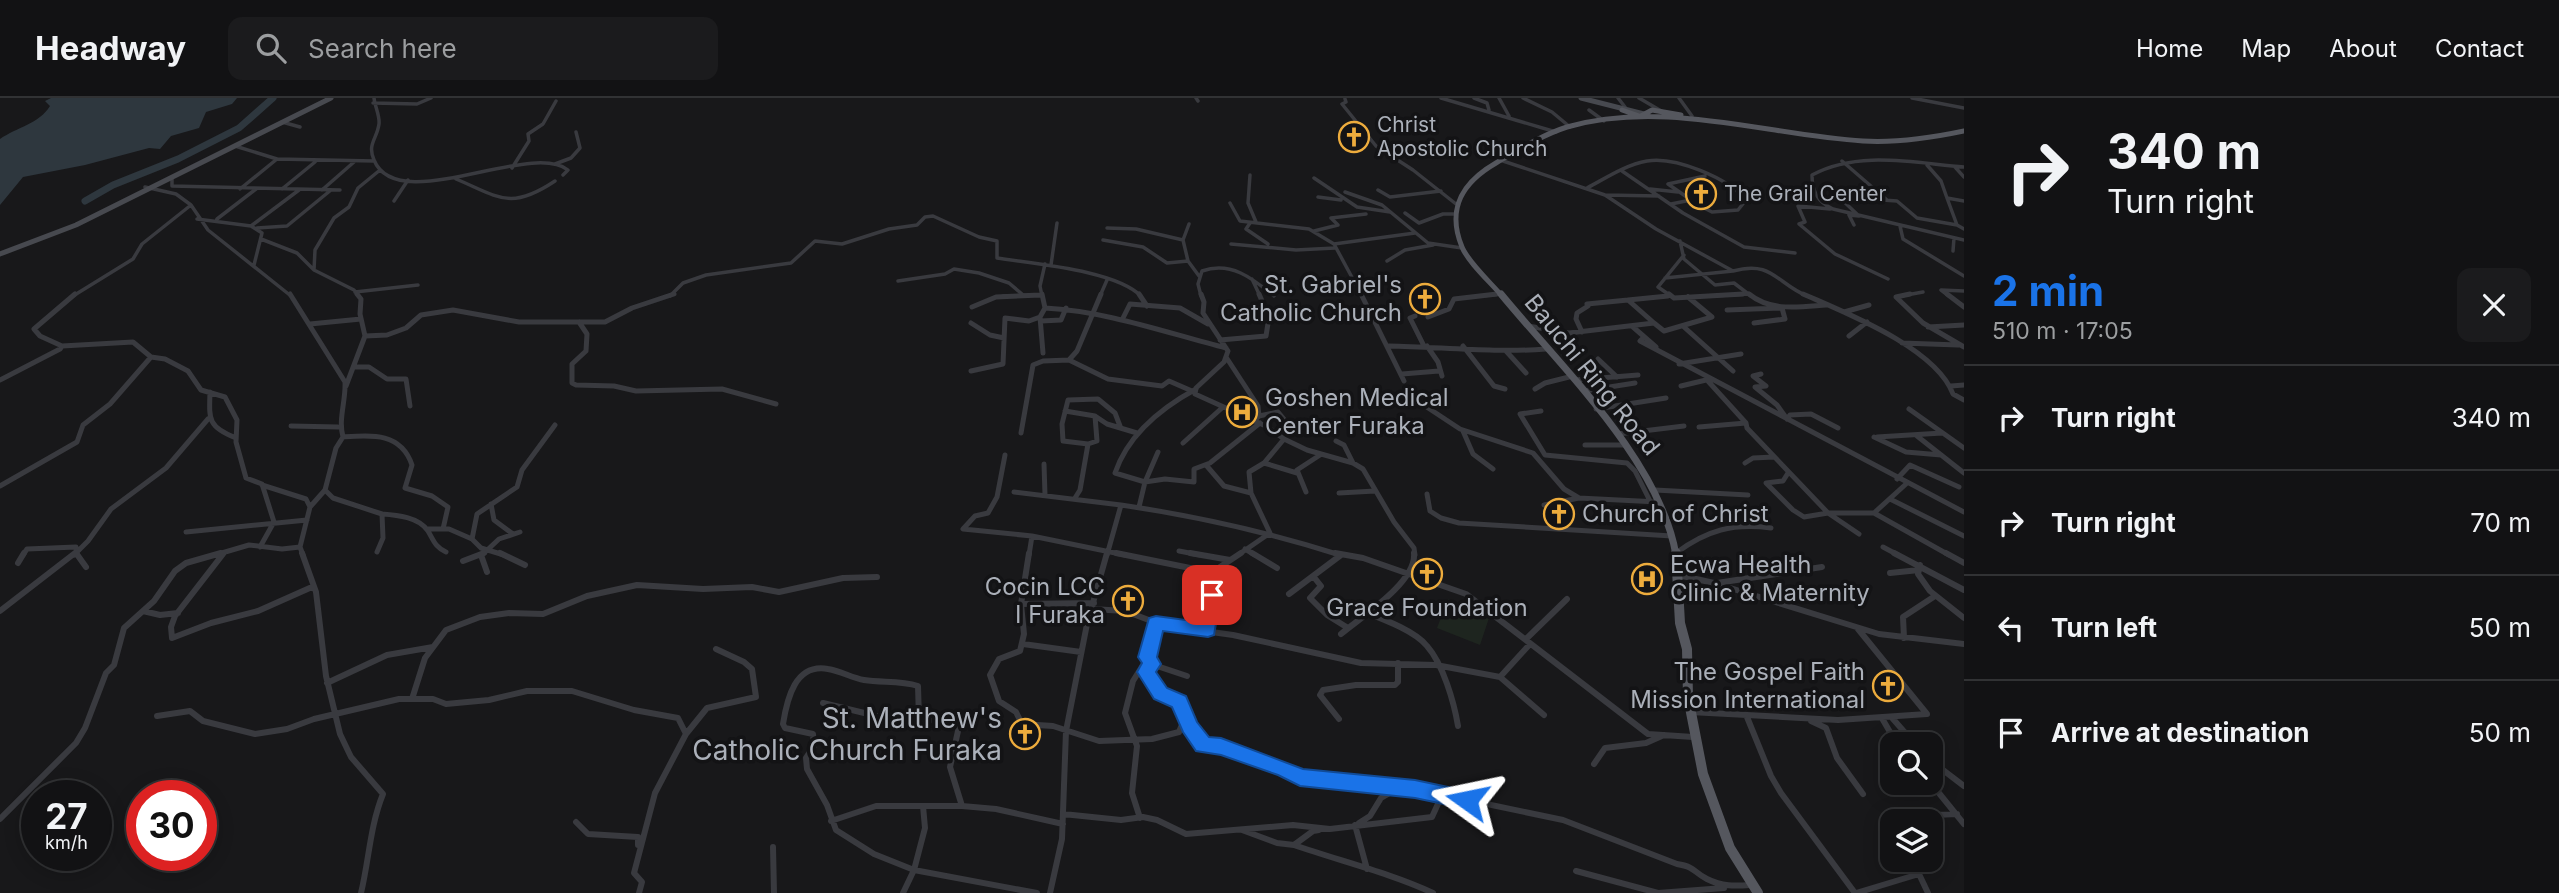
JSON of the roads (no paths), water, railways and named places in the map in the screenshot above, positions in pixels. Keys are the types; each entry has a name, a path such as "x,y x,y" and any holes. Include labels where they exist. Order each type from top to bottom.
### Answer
{"main road":[{"path":"146,188 329,98"},
{"path":"0,252 76,225 329,98"},
{"path":"1581,98 1650,113 1657,118"},
{"path":"1590,98 1624,108 1639,116"},
{"path":"1662,112 1667,118"},
{"path":"1628,119 1662,112 1787,131 1856,137 1907,137 1964,130"},
{"path":"1455,204 1468,183 1500,160 1556,132 1604,121 1667,118 1864,141 1900,141 1964,130"},
{"name":"Bauchi Ring Road","path":"1455,204 1462,248 1618,434 1661,502 1676,553 1690,712 1700,771 1714,813 1755,889"}],"street":[{"path":"431,98 417,104 373,100 379,121 371,142 374,161 387,176 408,180 453,177 535,162 555,164 568,170 563,175"},
{"path":"1441,98 1556,132"},
{"path":"1474,98 1487,103 1489,111"},
{"path":"1499,98 1509,116"},
{"path":"1523,98 1552,112 1570,127"},
{"path":"1618,98 1624,108"},
{"path":"1639,98 1662,112"},
{"path":"1679,98 1692,116"},
{"path":"1912,98 1963,107"},
{"path":"1937,98 1951,105"},
{"path":"1345,99 1342,104 1344,109 1355,117 1376,146 1441,191 1455,204"},
{"path":"512,168 529,141 527,134 542,124 556,101"},
{"path":"1589,110 1604,121"},
{"path":"282,122 300,127"},
{"path":"555,164 571,158 580,148 576,132"},
{"path":"235,146 277,159 315,162 374,161"},
{"path":"240,189 277,159"},
{"path":"1500,160 1605,195 1656,229 1733,271"},
{"path":"1587,188 1622,171 1658,160 1708,175 1735,188 1746,200 1738,210 1712,212 1690,201 1668,184 1708,175"},
{"path":"1842,161 1887,200"},
{"path":"1833,209 1817,198 1811,183 1812,174 1842,161 1964,167"},
{"path":"282,189 315,162"},
{"path":"322,190 354,162"},
{"path":"1927,165 1941,181 1957,225"},
{"path":"1955,167 1964,177"},
{"path":"314,270 315,250 334,218 349,207 358,188 380,170"},
{"path":"1622,171 1671,204 1744,247 1796,253"},
{"path":"1250,175 1248,203 1253,223"},
{"path":"167,192 172,186 172,177"},
{"path":"453,177 491,196 510,198 528,197 555,181"},
{"path":"1314,178 1344,201 1373,213"},
{"path":"394,201 408,180"},
{"path":"172,186 340,190"},
{"path":"146,188 176,193 188,200 203,226 290,294 346,386 347,395 338,427 343,437"},
{"path":"216,220 256,189"},
{"path":"252,227 300,189"},
{"path":"1647,189 1679,192"},
{"path":"197,219 252,227 287,226 331,190"},
{"path":"1378,190 1390,197 1441,191"},
{"path":"1345,192 1382,205 1433,245"},
{"path":"1414,195 1420,203"},
{"path":"1605,195 1659,196"},
{"path":"1318,197 1344,201"},
{"path":"1382,205 1390,197"},
{"path":"1859,216 1839,197 1897,201 1909,216 1957,225 1964,229"},
{"path":"1947,198 1964,201"},
{"path":"1671,204 1690,201"},
{"path":"1230,203 1240,221 1314,231 1338,225 1331,218 1390,212"},
{"path":"62,346 34,329 77,293 133,259 142,244 191,205"},
{"path":"1888,279 1835,254 1798,225 1805,222 1798,206 1833,209 1964,240"},
{"path":"1405,213 1419,223 1443,214 1455,214"},
{"path":"1854,225 1849,215 1859,216"},
{"path":"365,337 387,335 406,328 421,315 453,310 519,322 611,319 632,308 667,298 676,293 683,283 706,275 791,263 815,241 839,245 879,230 889,232 900,224 917,225 925,217 942,218 979,237 994,238 997,241 997,258 1091,272 1128,286 1141,294 1147,306"},
{"path":"1043,353 1038,338 1045,308 1040,286 1048,265 1057,223"},
{"path":"1253,223 1246,229 1270,246"},
{"path":"1189,224 1183,240 1188,261 1199,276"},
{"path":"1900,226 1903,239 1964,276"},
{"path":"252,227 262,233 254,265"},
{"path":"1107,228 1136,229 1183,240"},
{"path":"1314,231 1335,246 1389,346 1404,381"},
{"path":"1231,244 1270,246 1304,252 1415,233"},
{"path":"1953,251 1954,238"},
{"path":"261,239 297,253 314,270 355,292 361,299 365,337 346,386"},
{"path":"1103,240 1143,247 1167,263 1188,261"},
{"path":"1680,241 1684,259 1716,285 1734,283 1756,300 1782,308"},
{"path":"1387,261 1405,250 1433,245 1462,248"},
{"path":"1668,296 1658,287 1684,255"},
{"path":"1665,278 1733,271 1750,266 1765,269 1800,293 1867,322 1902,343 1941,374 1951,386 1953,394 1964,400"},
{"path":"1274,296 1251,276 1227,268 1207,268 1199,276 1197,288 1205,303 1203,313 1226,348 1224,362 1194,390 1149,420 1122,453 1115,473 1145,482 1171,477 1180,482 1194,482 1194,469 1206,465 1258,420 1278,412 1293,430"},
{"path":"898,281 945,274 954,269 979,273 1009,283 1017,287 1022,294"},
{"path":"1220,340 1236,336 1255,339 1266,336 1269,317 1251,276"},
{"path":"1069,360 1077,351 1094,316 1107,280"},
{"path":"355,292 418,285"},
{"path":"1964,291 1941,290 1964,307"},
{"path":"1923,292 1896,296 1928,327 1963,346"},
{"path":"972,307 981,300 1022,294 1041,295"},
{"path":"1429,317 1449,309 1454,299 1500,294"},
{"path":"1582,332 1576,319 1577,313 1588,306 1587,304 1668,296 1750,295"},
{"path":"1628,300 1664,331 1712,317 1687,297"},
{"path":"1122,320 1130,304 1180,308 1211,325"},
{"path":"1727,310 1829,305"},
{"path":"1844,312 1869,305"},
{"path":"1045,308 1066,308 1122,320 1226,348"},
{"path":"971,371 1003,364 1005,318 1029,321 1061,320 1066,308"},
{"path":"1754,323 1785,319 1782,308"},
{"path":"1402,374 1440,373 1438,362 1425,346 1410,318 1415,316"},
{"path":"310,324 361,319"},
{"path":"579,322 587,334 586,351 572,364 572,383 576,385 614,386 636,391 722,389 776,404"},
{"path":"1849,336 1867,322"},
{"path":"971,323 990,335 1003,336 1006,340"},
{"path":"1525,325 1553,332 1582,332 1654,323"},
{"path":"1928,327 1964,325"},
{"path":"1633,327 1644,337 1640,341 1705,378 1964,512"},
{"path":"1684,327 1734,371"},
{"path":"0,380 62,346 85,344 113,347 133,342 151,357 165,359 188,371 201,390 225,397 237,420 234,430 239,446 238,459 246,478 271,490 306,499 310,508"},
{"path":"1902,343 1963,346"},
{"path":"1389,346 1463,346 1506,351 1546,349"},
{"path":"1463,346 1494,386 1505,390"},
{"path":"1506,351 1526,373"},
{"path":"1679,363 1741,354"},
{"path":"0,486 77,442 83,425 110,404 151,357"},
{"path":"1226,357 1258,406 1258,420"},
{"path":"1598,359 1617,377"},
{"path":"1021,433 1028,380 1033,365 1043,361 1069,360 1108,379 1162,386 1169,381 1194,390 1195,394 1258,420 1284,439 1320,455 1353,463 1363,469 1414,548 1415,559 1401,586 1342,634"},
{"path":"355,367 369,367 387,379 406,379 410,406"},
{"path":"1761,374 1753,376 1766,386 1755,387 1777,405 1787,419"},
{"path":"1535,389 1545,383 1570,379 1637,375"},
{"path":"1681,386 1705,378"},
{"path":"1705,378 1788,474 1828,513 1859,534"},
{"path":"1581,392 1635,383"},
{"path":"1951,386 1964,385"},
{"path":"210,391 208,419 213,428 222,433"},
{"path":"1407,394 1418,398 1463,431 1533,453 1540,458 1555,481 1579,498"},
{"path":"1595,408 1666,398"},
{"path":"1095,416 1097,441 1088,444 1063,441 1068,400 1098,399 1115,413 1120,426"},
{"path":"1183,443 1223,407"},
{"path":"1909,409 1964,448"},
{"path":"1065,411 1095,416 1107,424 1137,433"},
{"path":"1541,411 1520,414 1545,455 1627,463 1635,471 1650,501"},
{"path":"1787,419 1790,415 1811,414 1838,428"},
{"path":"0,611 38,585 76,553 111,509 166,468 208,419"},
{"path":"1699,427 1746,423"},
{"path":"291,426 304,425 324,430 338,427"},
{"path":"472,539 477,514 517,487 522,470 555,425"},
{"path":"1618,434 1684,426"},
{"path":"201,428 236,438"},
{"path":"1463,431 1474,456 1482,465 1493,469"},
{"path":"1941,455 1924,457 1902,453 1874,437 1942,433"},
{"path":"343,437 379,435 396,440 408,454 412,465 404,488 432,496 448,506 443,529"},
{"path":"1917,436 1964,473"},
{"path":"343,437 335,448 325,490 310,508 300,547 316,592 327,683 340,734 351,757 383,794 373,819 369,859 361,893"},
{"path":"1270,533 1251,493 1249,472 1264,463 1284,439"},
{"path":"1336,441 1344,445 1353,463"},
{"path":"1074,498 1080,490 1088,444"},
{"path":"1585,445 1626,445"},
{"path":"1139,508 1145,482 1158,452"},
{"path":"1005,455 997,497 988,513 975,516 963,529 1080,544 1195,569"},
{"path":"1297,473 1297,470 1320,455"},
{"path":"1745,463 1753,458 1774,457"},
{"path":"1897,479 1910,465 1924,457"},
{"path":"1264,463 1297,473 1306,492"},
{"path":"1044,464 1045,495"},
{"path":"1206,465 1213,480 1223,489 1251,493"},
{"path":"1910,465 1959,487"},
{"path":"1788,474 1783,481 1766,483 1793,510 1804,517 1828,513 1874,513 1964,563"},
{"path":"260,547 274,525 262,484"},
{"path":"1874,513 1906,484"},
{"path":"325,490 333,498 382,514 407,518 427,529 443,529 472,539 481,548 525,565"},
{"path":"1655,490 1748,495"},
{"path":"1339,494 1375,491"},
{"path":"1014,492 1121,505 1270,533 1410,573 1466,594 1648,734 1693,737"},
{"path":"1427,494 1426,506 1430,512 1464,524 1672,536"},
{"path":"1544,505 1579,498 1661,502"},
{"path":"1890,499 1964,536"},
{"path":"463,561 481,556 499,539 517,533 494,520 491,503"},
{"path":"1051,893 1062,845 1066,731 1081,652 1121,505"},
{"path":"377,552 383,538 382,514"},
{"path":"186,531 307,520"},
{"path":"1676,553 1700,534 1733,524 1771,528"},
{"path":"427,529 436,547 446,552"},
{"path":"1220,567 1270,533"},
{"path":"1032,536 1021,604 1025,624 1023,644 1016,654 999,659 990,675 999,701 1016,712 1022,724 1053,726 1099,741 1152,739 1179,732 1186,715"},
{"path":"0,819 76,743 106,673 114,665 124,628 168,584 175,571 186,564 249,545 282,549 300,547"},
{"path":"18,563 27,549 76,547 76,553 86,566"},
{"path":"1883,547 1964,590"},
{"path":"481,548 482,566 487,572"},
{"path":"1245,549 1277,568"},
{"path":"1179,551 1230,560"},
{"path":"223,554 213,570 186,598 170,624 172,638 211,623 258,611 312,587"},
{"path":"1289,594 1341,555"},
{"path":"1714,583 1763,578 1822,566"},
{"path":"1890,573 1919,568"},
{"path":"1919,568 1918,574 1935,596 1964,618"},
{"path":"1678,575 1714,583 1858,629 1905,638 1964,644"},
{"path":"1313,576 1320,589 1310,598 1327,615 1348,628"},
{"path":"412,699 425,657 446,630 480,617 509,613 543,614 587,596 637,585 703,589 752,587 779,592 843,578 877,577"},
{"path":"1208,630 1212,595 1229,597"},
{"path":"1905,638 1902,617 1935,596"},
{"path":"1500,677 1567,599"},
{"path":"1021,604 1093,606 1125,611 1156,623 1208,630 1362,663 1436,665 1500,677 1544,715"},
{"path":"1345,604 1402,629 1427,645 1453,696 1458,726"},
{"path":"143,611 160,615 178,612"},
{"path":"1156,623 1146,672 1160,694 1180,702 1189,726 1203,745 1221,747 1285,769 1300,777 1400,788 1563,820 1677,864 1693,867 1704,878 1727,887"},
{"path":"1690,712 1809,720 1883,720 1927,714 1858,629"},
{"path":"1023,644 1040,643 1061,650 1081,652"},
{"path":"327,683 387,654 433,647"},
{"path":"639,893 642,881 634,873 655,793 686,734 707,708 756,697 752,669 744,662 734,661 721,649 716,649"},
{"path":"1149,660 1187,676"},
{"path":"1140,818 1132,793 1137,753 1125,713 1133,681 1149,660"},
{"path":"1339,719 1322,700 1320,695 1323,690 1356,685 1395,685 1398,682 1398,663"},
{"path":"919,719 918,686 862,680 827,668 816,668 802,673 790,691 783,724 785,728 813,734 814,746 806,758 807,769 827,805 831,821 845,838 874,854 914,870 1003,889 1037,893"},
{"path":"157,716 190,711 203,721 255,734 287,729 399,699 433,699 446,704 489,700 527,691 572,691 634,710 678,718 686,734"},
{"path":"822,703 885,718 960,722 961,738 950,757 962,806"},
{"path":"1747,717 1771,776 1781,793 1855,893 1919,874 1928,893"},
{"path":"1893,719 1904,732"},
{"path":"1809,720 1826,728 1837,758 1863,794"},
{"path":"1883,720 1890,732"},
{"path":"1594,764 1605,748 1646,743 1667,734"},
{"path":"1943,770 1964,786"},
{"path":"1294,845 1313,831 1339,830 1357,825 1370,816 1373,805 1380,798 1400,788"},
{"path":"1063,814 1121,820 1157,820 1186,834 1293,825 1330,829 1432,817 1442,795"},
{"path":"1941,795 1964,824"},
{"path":"831,821 867,806 896,804 996,809 1063,824"},
{"path":"903,893 921,851 927,813 923,806"},
{"path":"0,810 10,809"},
{"path":"1943,815 1957,814"},
{"path":"576,822 588,834 638,837 638,851"},
{"path":"1357,825 1367,869"},
{"path":"1239,829 1277,843 1294,845 1405,880 1433,893"},
{"path":"772,847 774,893"},
{"path":"1576,871 1658,893 1727,887 1755,889"}],"waterway":[{"path":"85,201 113,185 178,159 239,128 273,98"}],"place":[{"name":"Christ Apostolic Church","path":"1354,137"},
{"name":"The Grail Center","path":"1701,194"},
{"name":"St. Gabriel's Catholic Church","path":"1425,299"},
{"name":"Goshen Medical Center Furaka","path":"1242,412"},
{"name":"Church of Christ","path":"1559,514"},
{"name":"Grace Foundation","path":"1427,574"},
{"name":"Ecwa Health Clinic & Maternity","path":"1647,579"},
{"name":"Cocin LCC I Furaka","path":"1128,601"},
{"name":"The Gospel Faith Mission International","path":"1888,686"},
{"name":"St. Matthew's Catholic Church Furaka","path":"1025,734"}]}
